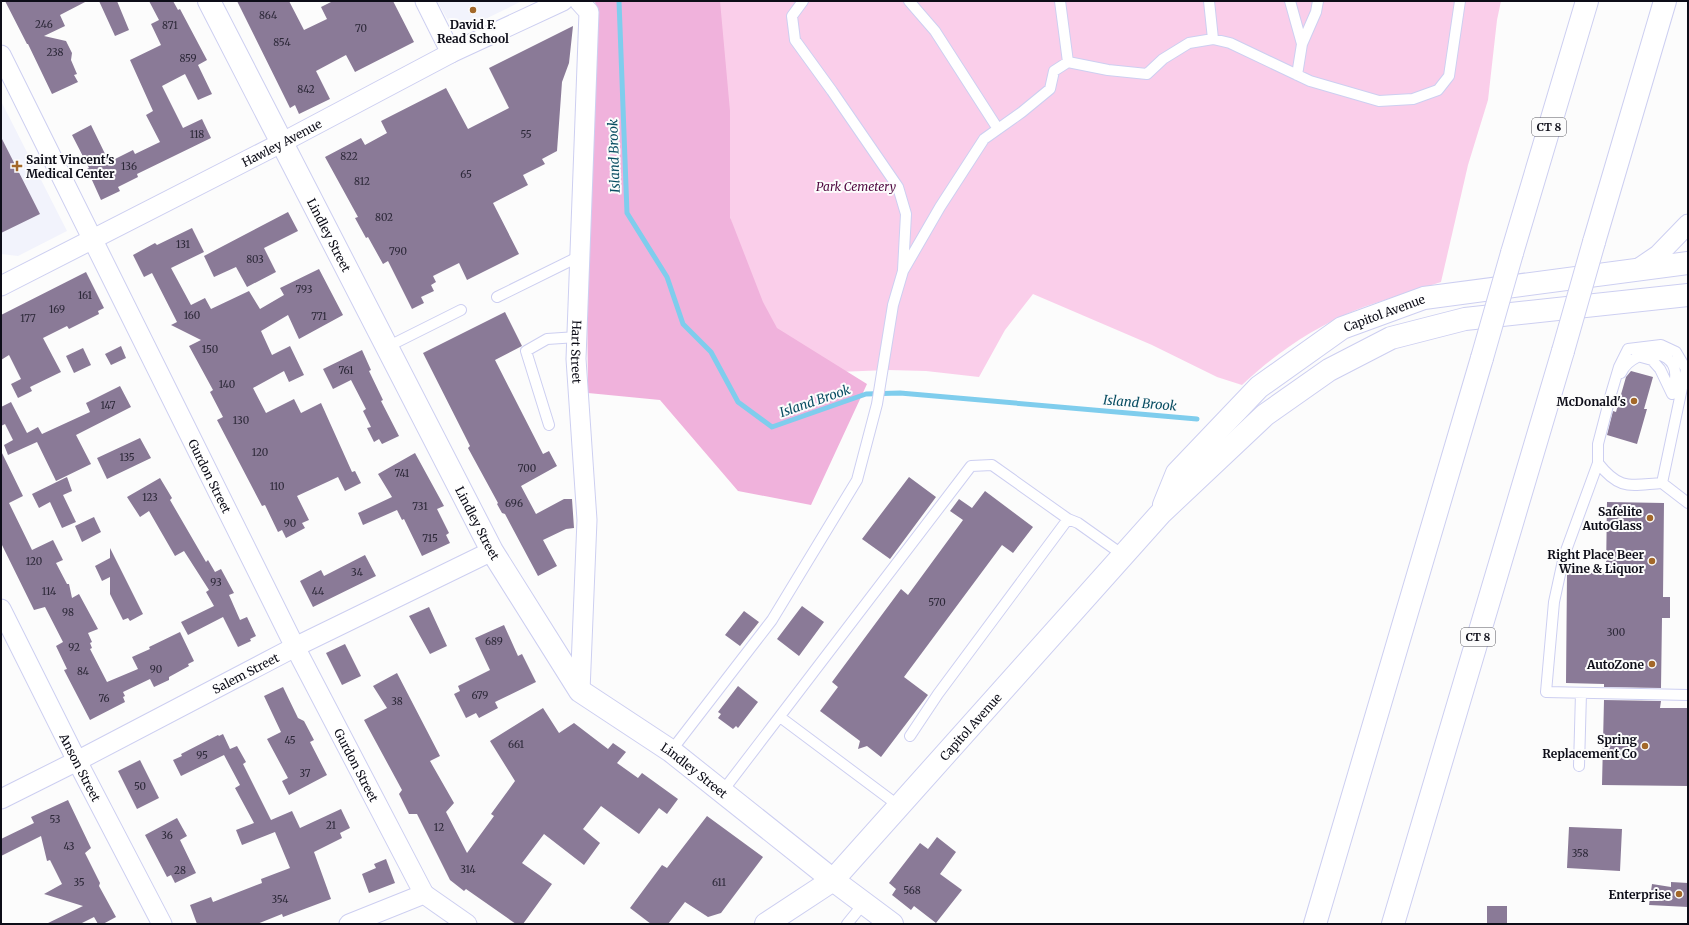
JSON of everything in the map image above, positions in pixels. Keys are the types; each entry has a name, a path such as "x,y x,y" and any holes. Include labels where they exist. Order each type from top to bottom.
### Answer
{"main road":[{"name":"Lindley Street","path":"210,1 492,551 580,691 671,751 833,880 892,924"},
{"name":"CT 8","path":"1315,924 1587,1"},
{"name":"CT 8","path":"1393,924 1665,1"},
{"name":"Capitol Avenue","path":"1161,513 1177,473 1259,387 1342,328 1424,298 1688,263"},
{"name":"Capitol Avenue","path":"766,924 833,880 1161,513 1264,415 1329,370 1391,338 1465,319 1688,295"}],"street":[{"path":"425,1 451,53"},
{"name":"Hawley Avenue","path":"1,286 282,142 451,53 563,1"},
{"name":"Hart Street","path":"580,691 587,520 576,358 580,256 584,7"},
{"name":"Gurdon Street","path":"1,55 296,647 424,894"},
{"path":"1636,270 1658,255 1688,224"},
{"name":"Salem Street","path":"1,799 296,647 492,551"},
{"name":"Anson Street","path":"1,609 77,761 162,924"},
{"path":"349,924 424,894 467,924"}],"lane":[{"path":"803,1 792,16 795,40 832,91 898,188 906,214 904,271"},
{"path":"910,1 935,30 998,129"},
{"path":"1060,1 1068,62"},
{"path":"1209,1 1213,39"},
{"path":"1290,1 1302,44"},
{"path":"1297,75 1302,44 1316,12 1318,1"},
{"path":"671,751 772,620 857,480 877,404 893,305 904,271 940,207 984,139 1050,89 1054,71 1068,62 1108,70 1147,74 1163,59 1190,43 1213,39 1230,43 1310,81 1379,101 1413,99 1438,90 1449,76 1460,1"},
{"path":"497,297 580,256"},
{"path":"387,347 461,310"},
{"path":"549,425 526,350 547,339 577,338"},
{"path":"1662,483 1676,410 1686,369 1676,352 1661,345 1628,349 1619,367 1611,394 1598,444 1598,463 1564,556 1554,602 1546,678 1546,692 1688,695"},
{"path":"1611,394 1624,367 1638,356 1652,360 1660,369 1666,383 1672,390 1676,410"},
{"path":"1598,463 1608,476 1626,486 1662,483 1688,503"},
{"path":"722,792 971,466 992,465 1068,519 1078,523 1123,555"},
{"path":"910,736 938,694 1068,519"},
{"path":"1579,766 1582,693"},
{"path":"780,717 899,806"},
{"path":"847,924 864,903"}],"shaded area":[{"name":"David F. Read School","path":"437,1 522,1 465,29 455,27 450,24"},
{"path":"595,1 720,1 730,111 730,217 763,302 777,328 867,384 811,505 738,491 660,400 588,393 587,292 598,25"},
{"name":"Saint Vincent's Medical Center","path":"1,101 67,231 18,256 1,254"}],"green space":[{"name":"Park Cemetery","path":"676,1 1501,1 1497,20 1488,100 1468,165 1441,282 1367,306 1340,317 1296,342 1268,362 1242,385 1217,377 1152,345 1033,294 1005,330 979,377 926,371 888,370 837,372 765,356"}],"building":[{"path":"5,1 87,1 60,15 65,26 44,36 66,41 72,53 71,60 77,74 74,75 78,82 52,94"},
{"path":"99,1 117,1 129,30 115,36"},
{"path":"149,1 173,1 178,10 180,9 207,60 198,65 212,94 198,100 185,74 162,86 183,128 202,119 211,138 137,174 138,177 118,187 120,191 101,200 87,169 89,168 72,135 91,125 109,162 133,150 135,154 160,142 146,115 153,111 130,60 161,45 151,24 159,20"},
{"path":"237,1 289,1 304,30 327,19 321,7 333,1 393,1 414,42 355,72 346,55 316,71 330,99 299,114 295,105 290,108"},
{"path":"573,26 569,63 562,82 557,151 542,159 545,164 523,175 528,185 493,203 519,254 467,280 459,263 433,276 436,282 431,285 434,291 421,297 424,303 412,309 388,261 383,264 368,237 366,238 355,218 358,217 325,157 361,138 365,145 387,133 381,121 446,88 468,129 509,108 489,68"},
{"path":"1,137 40,214 1,233"},
{"path":"288,212 298,231 264,248 276,272 247,287 236,267 214,277 204,256"},
{"path":"192,228 204,252 171,268 191,305 205,298 211,309 249,291 260,309 284,295 280,288 319,269 343,315 299,339 288,315 261,331 272,355 290,346 304,375 289,382 284,371 253,388 266,413 294,399 301,413 321,403 352,472 355,471 361,483 345,491 338,477 297,496 309,520 302,523 305,528 286,538 282,530 278,532 265,505 262,506 217,420 223,417 210,392 213,390 189,346 201,340 171,325 177,322 152,273 144,277 133,255 155,243 157,245"},
{"path":"86,272 104,308 98,311 99,314 69,329 67,326 43,338 61,372 30,387 32,391 18,398 11,384 21,379 9,355 1,360 1,315"},
{"path":"505,312 522,346 495,360 543,454 549,451 557,466 521,486 536,514 564,499 572,499 574,528 566,529 543,540 557,566 538,576 505,514 502,513 497,504 498,503 468,448 470,446 423,353"},
{"path":"121,346 126,358 111,365 105,354"},
{"path":"83,348 91,365 74,373 66,356"},
{"path":"362,350 371,370 369,371 383,400 381,401 399,436 382,444 379,439 374,442 367,428 371,427 363,411 366,409 351,380 333,389 323,369"},
{"name":"McDonald's","path":"1631,371 1653,377 1644,409 1647,409 1637,444 1607,435 1613,411 1616,412 1626,377"},
{"path":"120,386 131,407 76,435 91,464 56,481 37,442 8,455 4,445 13,440 5,424 1,426 1,407 11,402 27,433 38,427 42,434 90,412 86,403"},
{"path":"140,438 151,458 107,479 97,458"},
{"path":"1,451 23,496 9,503 32,550 53,540 63,560 56,563 67,584 69,584 72,598 79,594 98,629 88,633 92,642 90,643 92,648 90,649 107,682 138,669 132,657 150,649 149,647 180,632 194,661 188,664 189,666 169,677 169,680 154,687 150,679 123,692 125,702 90,720 64,670 67,669 56,646 63,642 45,607 34,610 1,543"},
{"path":"415,453 444,506 437,509 449,533 446,535 450,543 422,556 404,519 402,520 397,510 363,525 358,513 392,497 378,474"},
{"path":"67,477 72,491 63,495 76,522 62,528 50,502 39,508 32,494"},
{"path":"909,477 936,497 890,559 862,539"},
{"path":"160,478 172,498 170,500 206,562 208,560 215,572 221,569 234,593 229,595 240,620 247,617 256,636 250,639 251,641 238,647 223,617 188,635 181,622 214,606 206,592 209,590 184,551 175,556 149,511 140,517 127,497"},
{"path":"985,491 1033,527 1013,553 1002,545 904,677 928,695 881,757 867,746 858,749 860,741 820,711 838,687 832,682 901,589 908,595 963,520 950,511 959,499 972,508"},
{"path":"1607,502 1664,503 1663,597 1670,597 1670,618 1662,618 1661,688 1604,687 1604,684 1566,683 1567,572 1606,573"},
{"path":"94,517 101,532 82,542 75,526"},
{"path":"110,548 143,614 130,621 128,618 123,620 110,594 110,577 102,581 95,566 110,558"},
{"path":"365,555 376,576 313,607 300,581 321,570 324,576"},
{"path":"802,606 824,622 799,656 777,639"},
{"path":"429,607 447,646 430,654 409,616"},
{"path":"744,611 759,622 740,646 725,635"},
{"path":"504,625 518,656 522,654 536,682 495,702 498,708 479,718 476,713 466,718 454,694 460,691 458,686 490,670 475,638"},
{"path":"345,644 361,676 342,685 326,653"},
{"path":"397,673 440,756 430,761 454,803 446,812 467,853 494,816 491,814 515,781 490,741 543,708 559,733 574,723 608,749 613,743 626,752 617,763 638,778 642,773 678,799 667,814 659,808 639,834 601,806 583,829 600,843 584,865 544,834 522,863 552,884 523,924 516,924 466,889 464,891 450,880 417,814 409,814 399,794 402,790 364,720 387,708 373,686"},
{"path":"738,686 758,702 738,728 736,726 733,729 718,718 721,714 718,712"},
{"path":"283,687 298,718 304,721 314,740 310,742 327,775 289,795 282,781 288,778 267,739 281,732 264,696"},
{"name":"Spring Replacement Co","path":"1604,700 1661,701 1660,708 1688,708 1688,786 1602,785"},
{"path":"223,734 230,749 237,746 246,762 243,764 271,820 292,811 300,828 341,809 350,828 340,833 342,838 314,852 331,899 283,917 282,914 257,924 197,924 190,905 211,897 213,902 262,883 261,879 290,868 275,832 242,845 236,830 254,823 235,788 240,785 224,755 181,776 173,760 182,756 181,754 218,735"},
{"path":"140,760 159,798 137,809 118,771"},
{"path":"68,800 91,848 85,853 100,883 99,886 116,917 103,924 98,924 94,917 80,924 46,924 83,906 44,894 62,884 50,860 47,861 41,836 1,856 1,839 34,823 31,817"},
{"path":"707,816 763,857 721,913 708,917 685,902 668,924 651,924 630,908 662,865 667,868"},
{"path":"177,818 187,836 180,840 196,873 175,883 171,875 167,877 145,835"},
{"path":"1569,827 1622,829 1620,871 1567,868"},
{"path":"937,837 956,852 940,874 962,890 936,923 914,906 911,910 892,895 896,889 889,883 920,843 928,849"},
{"path":"386,859 395,883 369,893 362,874 376,868 374,864"},
{"path":"1671,882 1688,883 1688,907 1649,905 1652,884 1671,887"},
{"path":"1487,906 1507,906 1507,924 1487,924"}],"waterway":[{"name":"Island Brook","path":"619,1 627,213 667,277 683,324 711,352 738,402 772,427 866,394 900,393 1197,419"}],"place":[{"name":"David F. Read School","path":"473,10"},
{"name":"Saint Vincent's Medical Center","path":"17,166"},
{"name":"McDonald's","path":"1634,401"},
{"name":"Safelite AutoGlass","path":"1650,518"},
{"name":"Right Place Beer Wine & Liquor","path":"1652,561"},
{"name":"AutoZone","path":"1652,664"},
{"name":"Spring Replacement Co","path":"1645,746"},
{"name":"Enterprise","path":"1679,894"}]}
